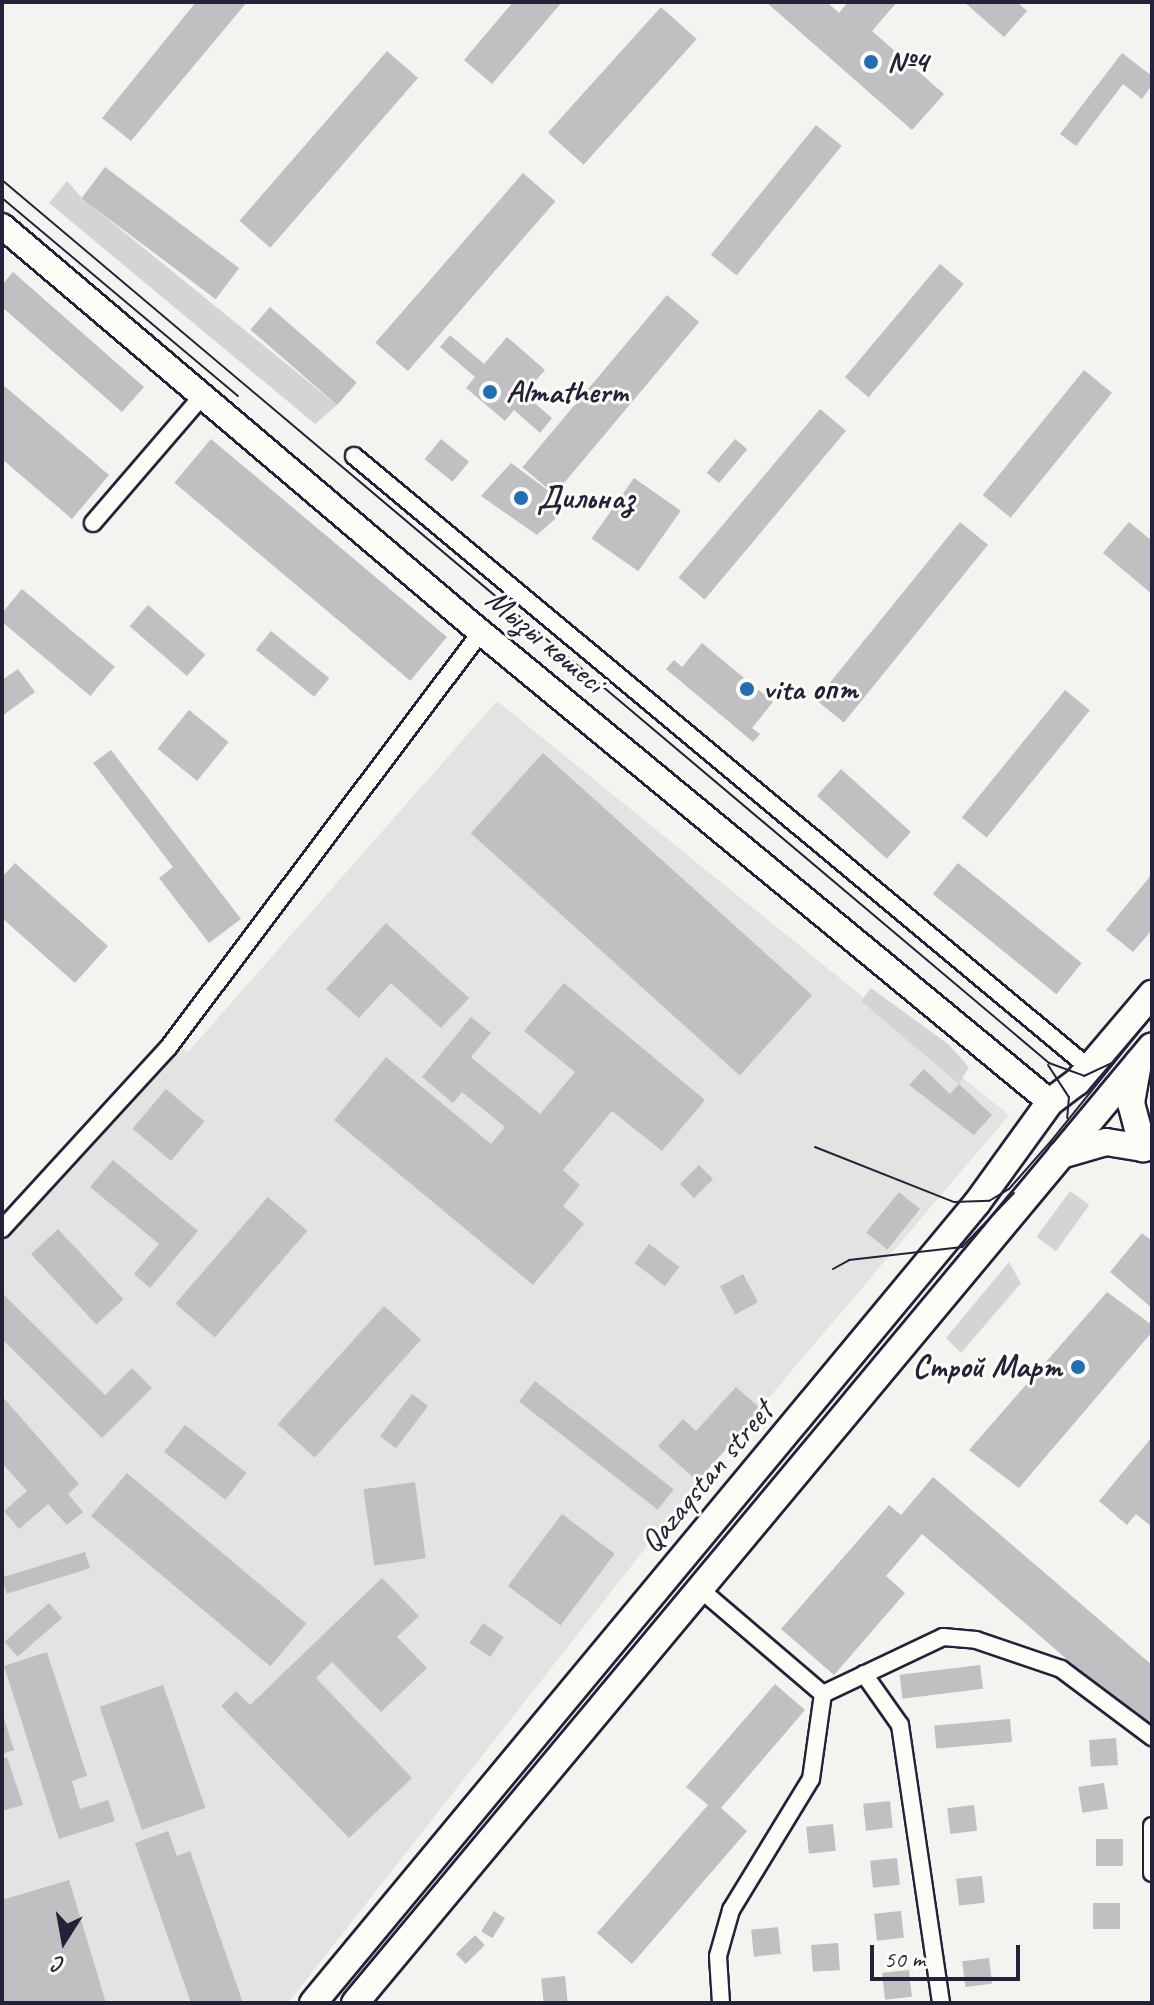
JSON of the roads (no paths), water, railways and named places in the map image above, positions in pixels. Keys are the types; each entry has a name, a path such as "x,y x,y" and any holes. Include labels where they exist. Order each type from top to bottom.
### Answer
{"main road":[{"name":"Мызы көшесі","path":"2,226 481,632 1050,1102"},
{"name":"Qazaqstan street","path":"313,2003 977,1203 1050,1102 1089,1068 1152,994"},
{"name":"Qazaqstan street","path":"355,2003 1145,1054"},
{"path":"1145,1054 1131,1103 1148,1152"},
{"path":"1050,1102 1099,1109 1148,1152"},
{"path":"1061,1155 1106,1142 1148,1152"},
{"path":"864,1340 889,1362"},
{"path":"685,1556 700,1589"}],"street":[{"path":"93,523 203,395"},
{"path":"354,456 1089,1068"},
{"path":"2,1229 168,1048 481,632"},
{"path":"700,1589 823,1694"},
{"path":"823,1694 943,1637 976,1640 1061,1669 1152,1737"},
{"path":"864,1674 900,1725 941,2003"},
{"path":"721,2003 718,1956 731,1910 811,1779 823,1694"},
{"path":"1152,1826 1152,1873"}],"tram line":[{"path":"2,180 1049,1063 1084,1076 1112,1063"},
{"path":"2,198 238,396"},
{"path":"815,1147 954,1202 989,1201 1009,1189 1152,1016"},
{"path":"1048,1065 1069,1097 1067,1118"},
{"path":"833,1269 849,1260 962,1247 1014,1193"}],"place":[{"name":"№4","path":"871,62"},
{"name":"Almatherm","path":"490,392"},
{"name":"Дильназ","path":"521,498"},
{"name":"vita опт","path":"747,689"},
{"name":"Строй Март","path":"1078,1367"}]}
